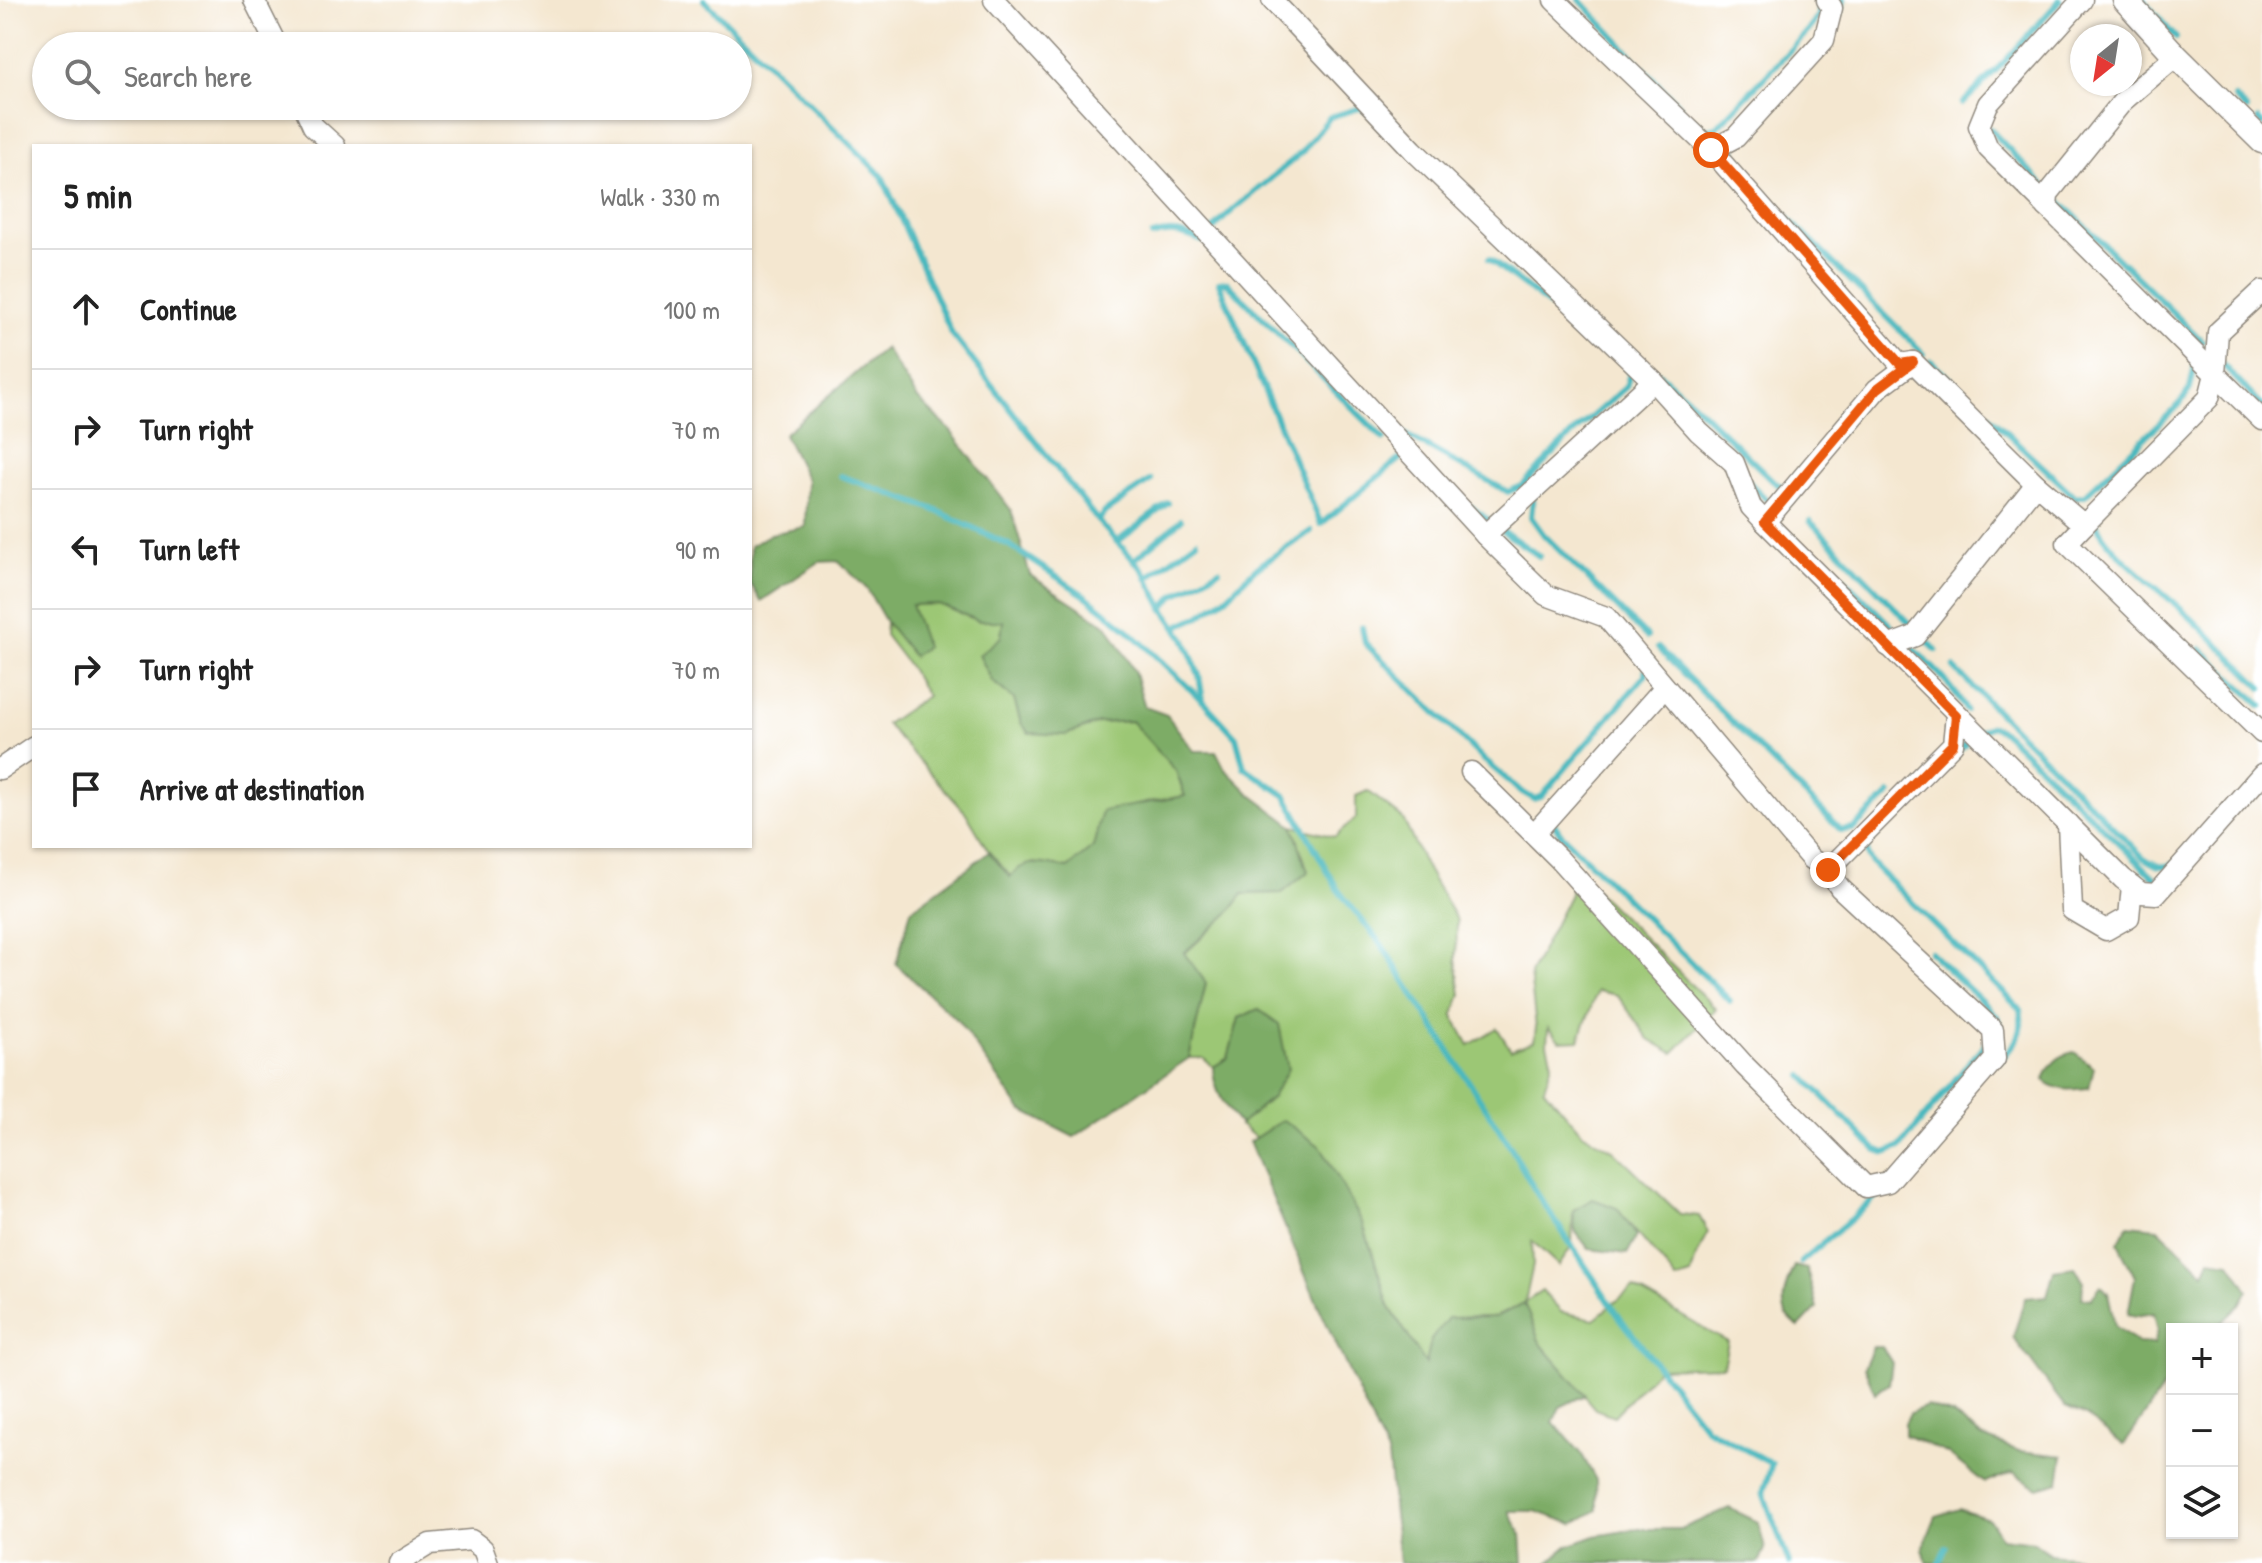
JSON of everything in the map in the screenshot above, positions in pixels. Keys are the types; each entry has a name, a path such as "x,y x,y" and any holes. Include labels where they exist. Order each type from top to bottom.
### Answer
{"street":[{"path":"254,0 270,32"},
{"path":"994,0 1485,535 1546,595 1606,617 1811,859 1828,870 1840,888 1993,1030 1995,1059 1888,1182 1866,1187 1745,1066 1534,834 1471,772"},
{"path":"1272,0 1413,150 1734,463 1751,507 1765,522 1956,715 2132,886 2141,893 2156,894 2262,774"},
{"path":"1554,0 1711,150 1900,364 1913,362"},
{"path":"1711,150 1736,137 1824,40 1832,8 1827,0"},
{"path":"2082,0 1988,104 1979,126 1988,148 2262,420"},
{"path":"2125,0 2176,56 2262,141"},
{"path":"2047,207 2048,194 2123,101 2176,56"},
{"path":"310,120 333,144"},
{"path":"2262,291 2218,332 2215,374 2209,398 2067,543 2262,733"},
{"path":"1765,522 1877,389 1913,362"},
{"path":"1913,362 2036,484 2084,525"},
{"path":"1485,535 1653,381"},
{"path":"1888,646 1915,636 2036,484"},
{"path":"1534,834 1665,687"},
{"path":"1953,744 1956,715"},
{"path":"1828,870 1953,744 1982,739"},
{"path":"0,769 32,747"},
{"path":"2068,824 2072,910 2106,930 2129,917 2132,886"},
{"path":"399,1563 430,1544 471,1540 483,1549 488,1563"}],"green space":[{"path":"885,348 918,399 949,429 1011,510 1030,575 1108,626 1134,671 1145,707 1167,715 1194,751 1216,751 1225,769 1250,794 1293,826 1308,872 1282,893 1243,894 1228,914 1184,953 1206,983 1189,1058 1074,1137 1021,1110 958,1021 896,964 911,910 989,852 1010,877 1029,864 1068,868 1093,847 1102,811 1185,796 1176,771 1131,721 1098,723 1065,735 1029,733 1021,723 1014,699 992,681 979,655 1001,637 1003,621 979,621 938,604 911,605 926,647 913,656 886,622 867,589 839,561 819,562 761,601 752,586 752,545 771,534 805,527 807,480 784,434"},
{"path":"938,604 979,621 1004,621 992,681 1014,699 1021,723 1065,735 1098,723 1132,721 1176,771 1185,796 1148,802 1068,868 1033,863 1011,877 989,852 966,813 886,724 927,696 885,635 886,622 913,656 910,605"},
{"path":"1368,791 1403,819 1425,866 1457,921 1456,959 1461,995 1453,1016 1469,1045 1497,1028 1511,1050 1534,1041 1536,1028 1530,974 1570,894 1571,866 1716,1009 1673,1053 1649,1039 1617,995 1597,991 1579,1040 1560,1041 1548,1028 1547,1044 1552,1063 1544,1088 1582,1133 1613,1150 1680,1214 1699,1216 1708,1232 1691,1275 1676,1280 1617,1208 1573,1210 1572,1246 1559,1266 1532,1241 1533,1265 1525,1302 1542,1291 1561,1312 1594,1319 1633,1288 1728,1342 1723,1366 1659,1368 1614,1416 1595,1409 1540,1343 1524,1304 1496,1317 1448,1318 1426,1365 1389,1306 1363,1224 1283,1120 1256,1138 1240,1125 1272,1097 1239,1018 1228,1058 1213,1067 1203,1058 1189,1058 1206,983 1184,954 1228,914 1243,894 1282,893 1308,872 1293,826 1335,837 1356,818 1356,796"},
{"path":"1258,1009 1279,1024 1288,1069 1272,1097 1240,1125 1218,1091 1213,1067 1228,1058 1239,1018"},
{"path":"2074,1052 2094,1067 2089,1088 2059,1088 2044,1080 2055,1061"},
{"path":"1283,1120 1321,1147 1363,1224 1389,1306 1426,1364 1431,1340 1448,1318 1496,1317 1524,1303 1540,1343 1585,1395 1560,1407 1553,1422 1581,1453 1596,1480 1597,1510 1573,1524 1535,1511 1509,1511 1521,1534 1523,1563 1399,1563 1388,1456 1319,1307 1249,1142"},
{"path":"1593,1199 1617,1208 1637,1236 1627,1254 1589,1249 1575,1231 1573,1210"},
{"path":"2128,1225 2158,1228 2204,1273 2210,1259 2230,1262 2248,1290 2239,1306 2221,1323 2166,1323 2166,1384 2124,1445 2086,1416 2065,1407 2013,1337 2025,1298 2047,1296 2054,1270 2075,1267 2083,1281 2082,1298 2091,1299 2101,1285 2108,1293 2115,1326 2138,1343 2154,1344 2158,1331 2154,1313 2128,1314 2135,1277 2118,1243"},
{"path":"1794,1266 1807,1269 1817,1308 1799,1327 1786,1315 1784,1307 1787,1282"},
{"path":"1873,1347 1882,1347 1892,1363 1889,1384 1875,1393 1864,1367"},
{"path":"1927,1406 1953,1415 1982,1437 2019,1451 2063,1456 2059,1482 2038,1488 2013,1472 1985,1483 1947,1453 1905,1435 1905,1423 1910,1413"},
{"path":"1729,1508 1758,1522 1765,1549 1759,1563 1548,1563 1568,1546 1595,1536 1637,1529 1681,1529"},
{"path":"1959,1509 1989,1519 2001,1538 2034,1542 2050,1554 2079,1557 2084,1563 1927,1563 1923,1548 1936,1516"}],"waterway":[{"path":"704,0 736,32"},
{"path":"1580,0 1680,107"},
{"path":"1694,121 1705,130 1717,127 1809,30 1818,15 1818,0"},
{"path":"1839,15 1843,0"},
{"path":"1962,104 2060,0"},
{"path":"2143,0 2176,38"},
{"path":"752,47 882,176 952,334 1098,521 1144,571 1163,608 1184,638 1199,675 1203,701"},
{"path":"2235,98 2247,109"},
{"path":"1152,236 1178,233 1202,241 1226,216 1301,153 1330,117 1360,108 1367,111"},
{"path":"2258,120 2262,124"},
{"path":"1990,129 2202,341"},
{"path":"1735,144 1734,161 1742,170"},
{"path":"1749,179 1924,354"},
{"path":"1489,259 1604,347"},
{"path":"1384,439 1226,282 1219,283 1321,524 1402,457"},
{"path":"1931,361 2075,497 2085,495 2179,405 2190,389 2195,364"},
{"path":"2220,362 2262,406"},
{"path":"1403,433 1508,492 1522,486 1573,433 1626,387 1630,373 1627,367"},
{"path":"1657,372 1773,481 1788,488"},
{"path":"841,476 933,509 1009,545 1087,597 1128,630 1236,737 1244,767 1286,796 1338,890 1381,944 1536,1192 1620,1318 1706,1428 1772,1464 1763,1493 1789,1563"},
{"path":"1098,521 1105,512 1151,480"},
{"path":"1749,482 1772,505"},
{"path":"1533,499 1531,517 1544,535 1647,637"},
{"path":"1117,542 1168,503"},
{"path":"1471,507 1491,522"},
{"path":"1134,560 1181,520"},
{"path":"2095,520 2100,532 2123,558 2191,618 2262,688"},
{"path":"1810,521 1936,650"},
{"path":"1500,529 1539,556"},
{"path":"1176,627 1198,617 1227,597 1256,568 1311,531"},
{"path":"1147,578 1197,541"},
{"path":"1163,608 1175,595 1219,570"},
{"path":"1838,573 1900,635"},
{"path":"1362,627 1365,643 1484,760 1534,799 1541,797 1646,674 1645,671"},
{"path":"1908,643 1947,683 1966,710"},
{"path":"1658,648 1841,830 1853,829 1890,794"},
{"path":"2201,649 2262,706"},
{"path":"1954,668 2144,858 2158,866 2173,864"},
{"path":"1956,753 1978,732 1992,726 2006,734 2160,883"},
{"path":"1554,817 1553,822 1560,833 1730,1001"},
{"path":"1868,839 1866,852 1871,862 2020,1009 2020,1032 2000,1060"},
{"path":"1930,952 1997,1016 2000,1027"},
{"path":"1803,1076 1875,1149 1886,1153 1900,1147 1987,1041"},
{"path":"1801,1262 1883,1191"},
{"path":"1939,1563 1946,1547"}],"route":[{"path":"1711,150 1900,364 1913,362 1877,389 1765,522 1956,715 1953,744 1828,870"}]}
